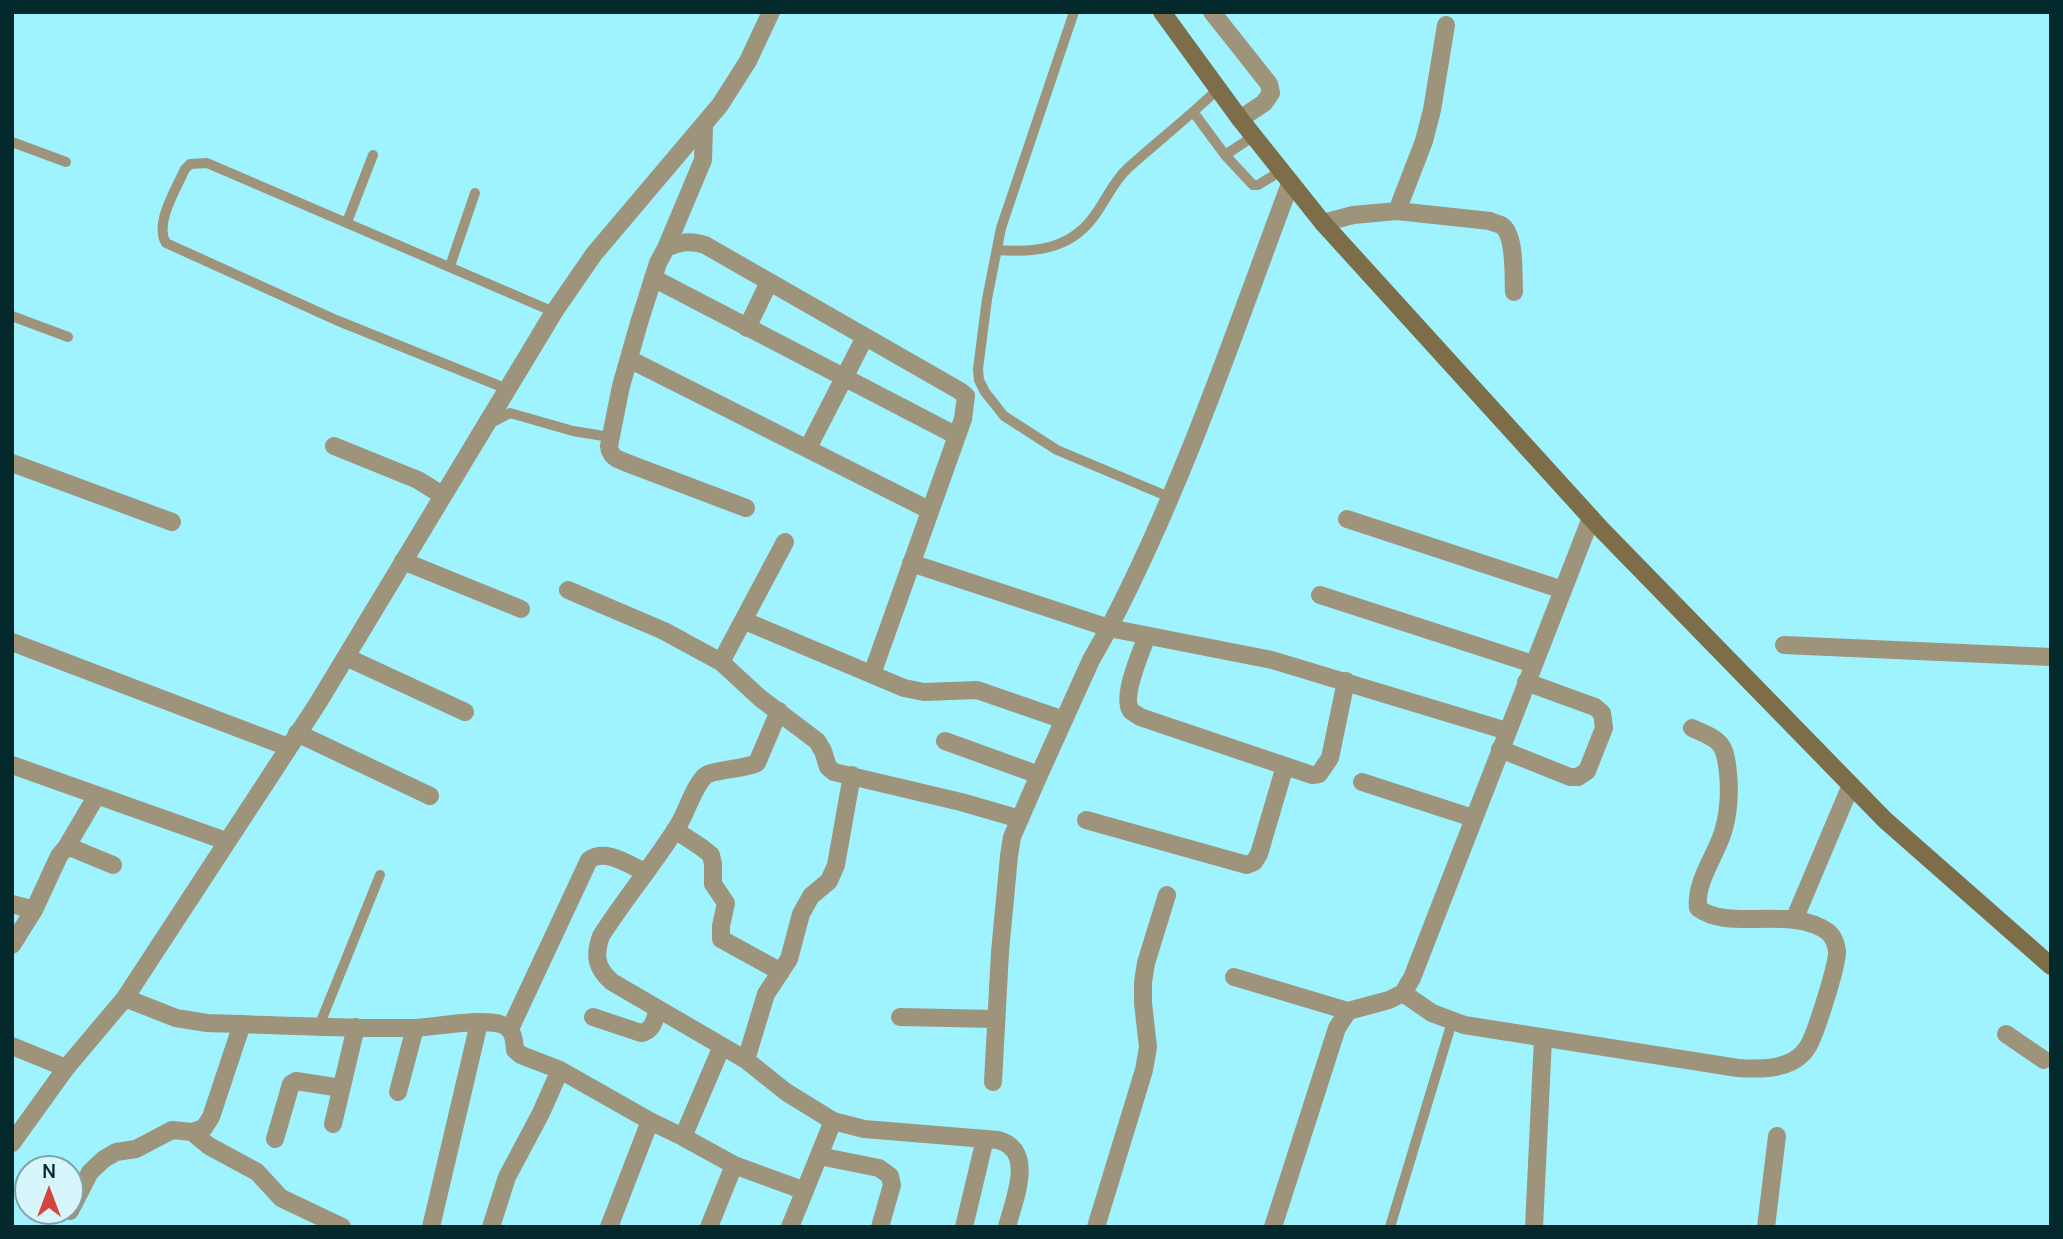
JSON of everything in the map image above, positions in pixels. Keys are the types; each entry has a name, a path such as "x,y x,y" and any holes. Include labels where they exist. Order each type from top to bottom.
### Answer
{"main road":[{"path":"1162,12 1240,119 1323,223 1591,517 1885,820 2051,966"}],"street":[{"path":"12,1143 66,1068 125,998 346,657 554,312 594,254 720,105 748,61 771,12"},
{"path":"1212,12 1269,84 1270,93 1264,103 1240,119"},
{"path":"1398,211 1427,131 1446,25"},
{"path":"704,125 703,160 653,278 629,359 610,437 610,453 614,457 746,508"},
{"path":"993,1082 1012,837 1091,660 1126,596 1169,497 1285,177"},
{"path":"1323,223 1353,215 1398,211 1489,221 1501,225 1507,231 1511,242 1514,292"},
{"path":"667,248 682,241 705,245 960,391 966,397 963,419 872,674"},
{"path":"653,278 957,436"},
{"path":"747,328 769,282"},
{"path":"808,448 865,337"},
{"path":"629,359 929,510"},
{"path":"334,446 418,480 442,495"},
{"path":"12,463 172,523"},
{"path":"1234,977 1348,1011 1389,1000 1403,993 1412,978 1591,517"},
{"path":"1347,519 1563,590"},
{"path":"721,662 785,542"},
{"path":"403,561 521,609"},
{"path":"911,563 1109,628 1272,660 1507,731"},
{"path":"568,590 664,631 721,662 817,741 828,767 834,772 1020,819"},
{"path":"1320,595 1533,664"},
{"path":"745,621 916,691 977,690 1064,720"},
{"path":"1147,636 1128,691 1128,704 1132,711 1140,717 1312,775 1319,775 1330,758 1346,681"},
{"path":"12,642 293,740 430,796"},
{"path":"1784,645 2051,657"},
{"path":"346,657 465,712"},
{"path":"1500,749 1570,777 1578,777 1587,771 1604,728 1601,713 1595,707 1526,682"},
{"path":"779,711 757,763 737,770 706,775 675,830 601,936 596,951 597,962 612,982 746,1060 786,1092 832,1121 864,1129 985,1139 1010,1144 1020,1157 1020,1173 1007,1227"},
{"path":"1403,993 1432,1013 1464,1025 1738,1068 1781,1066 1796,1059 1808,1048 1835,971 1837,952 1834,937 1825,930 1794,920 1725,917 1706,914 1698,908 1700,888 1723,832 1730,788 1723,747 1716,738 1692,728"},
{"path":"945,741 1039,775"},
{"path":"12,765 226,841"},
{"path":"1086,820 1247,865 1254,862 1259,854 1285,766"},
{"path":"746,1060 766,994 789,959 802,914 811,896 829,881 836,865 852,775"},
{"path":"1362,782 1474,818"},
{"path":"1794,920 1851,785"},
{"path":"12,945 34,910 54,865 97,795"},
{"path":"675,830 710,855 713,884 726,903 720,926 721,939 781,972"},
{"path":"67,846 113,864"},
{"path":"510,1029 589,860 596,855 605,855 645,872"},
{"path":"1096,1227 1144,1069 1148,1047 1143,1003 1144,973 1167,895"},
{"path":"12,904 34,910"},
{"path":"125,998 176,1018 207,1023 415,1028 496,1023 510,1029 515,1049 521,1055 560,1070 734,1165 805,1191"},
{"path":"593,1017 641,1033 652,1027 659,1009"},
{"path":"1273,1227 1330,1046 1348,1011"},
{"path":"900,1017 996,1019"},
{"path":"431,1227 479,1023"},
{"path":"84,1183 90,1171 116,1152 136,1149 172,1130 192,1132 204,1128 211,1117 242,1024"},
{"path":"333,1124 356,1027"},
{"path":"398,1092 415,1028"},
{"path":"2006,1034 2049,1059"},
{"path":"1534,1227 1543,1038"},
{"path":"12,1046 66,1068"},
{"path":"683,1138 723,1046"},
{"path":"491,1227 507,1177 560,1070"},
{"path":"275,1139 291,1084 296,1081 341,1088"},
{"path":"609,1227 650,1121"},
{"path":"790,1227 832,1121"},
{"path":"192,1132 209,1146 257,1172 281,1198 342,1227"},
{"path":"1766,1227 1777,1136"},
{"path":"964,1227 985,1139"},
{"path":"819,1156 878,1168 890,1176 892,1185 880,1227"},
{"path":"709,1227 734,1165"}],"lane":[{"path":"1074,12 1001,228 987,299 979,380 985,393 1004,416 1056,450 1169,497"},
{"path":"997,250 1046,250 1085,228 1110,187 1127,169 1194,113 1218,89"},
{"path":"1194,113 1225,155 1252,185 1285,177"},
{"path":"1225,155 1254,136"},
{"path":"12,142 66,162"},
{"path":"347,222 373,155"},
{"path":"507,389 336,320 166,243 161,225 185,169 190,164 207,163 554,312"},
{"path":"450,267 475,193"},
{"path":"12,316 68,337"},
{"path":"483,428 510,413 610,437"},
{"path":"319,1026 380,875"},
{"path":"1390,1227 1452,1021"}]}
